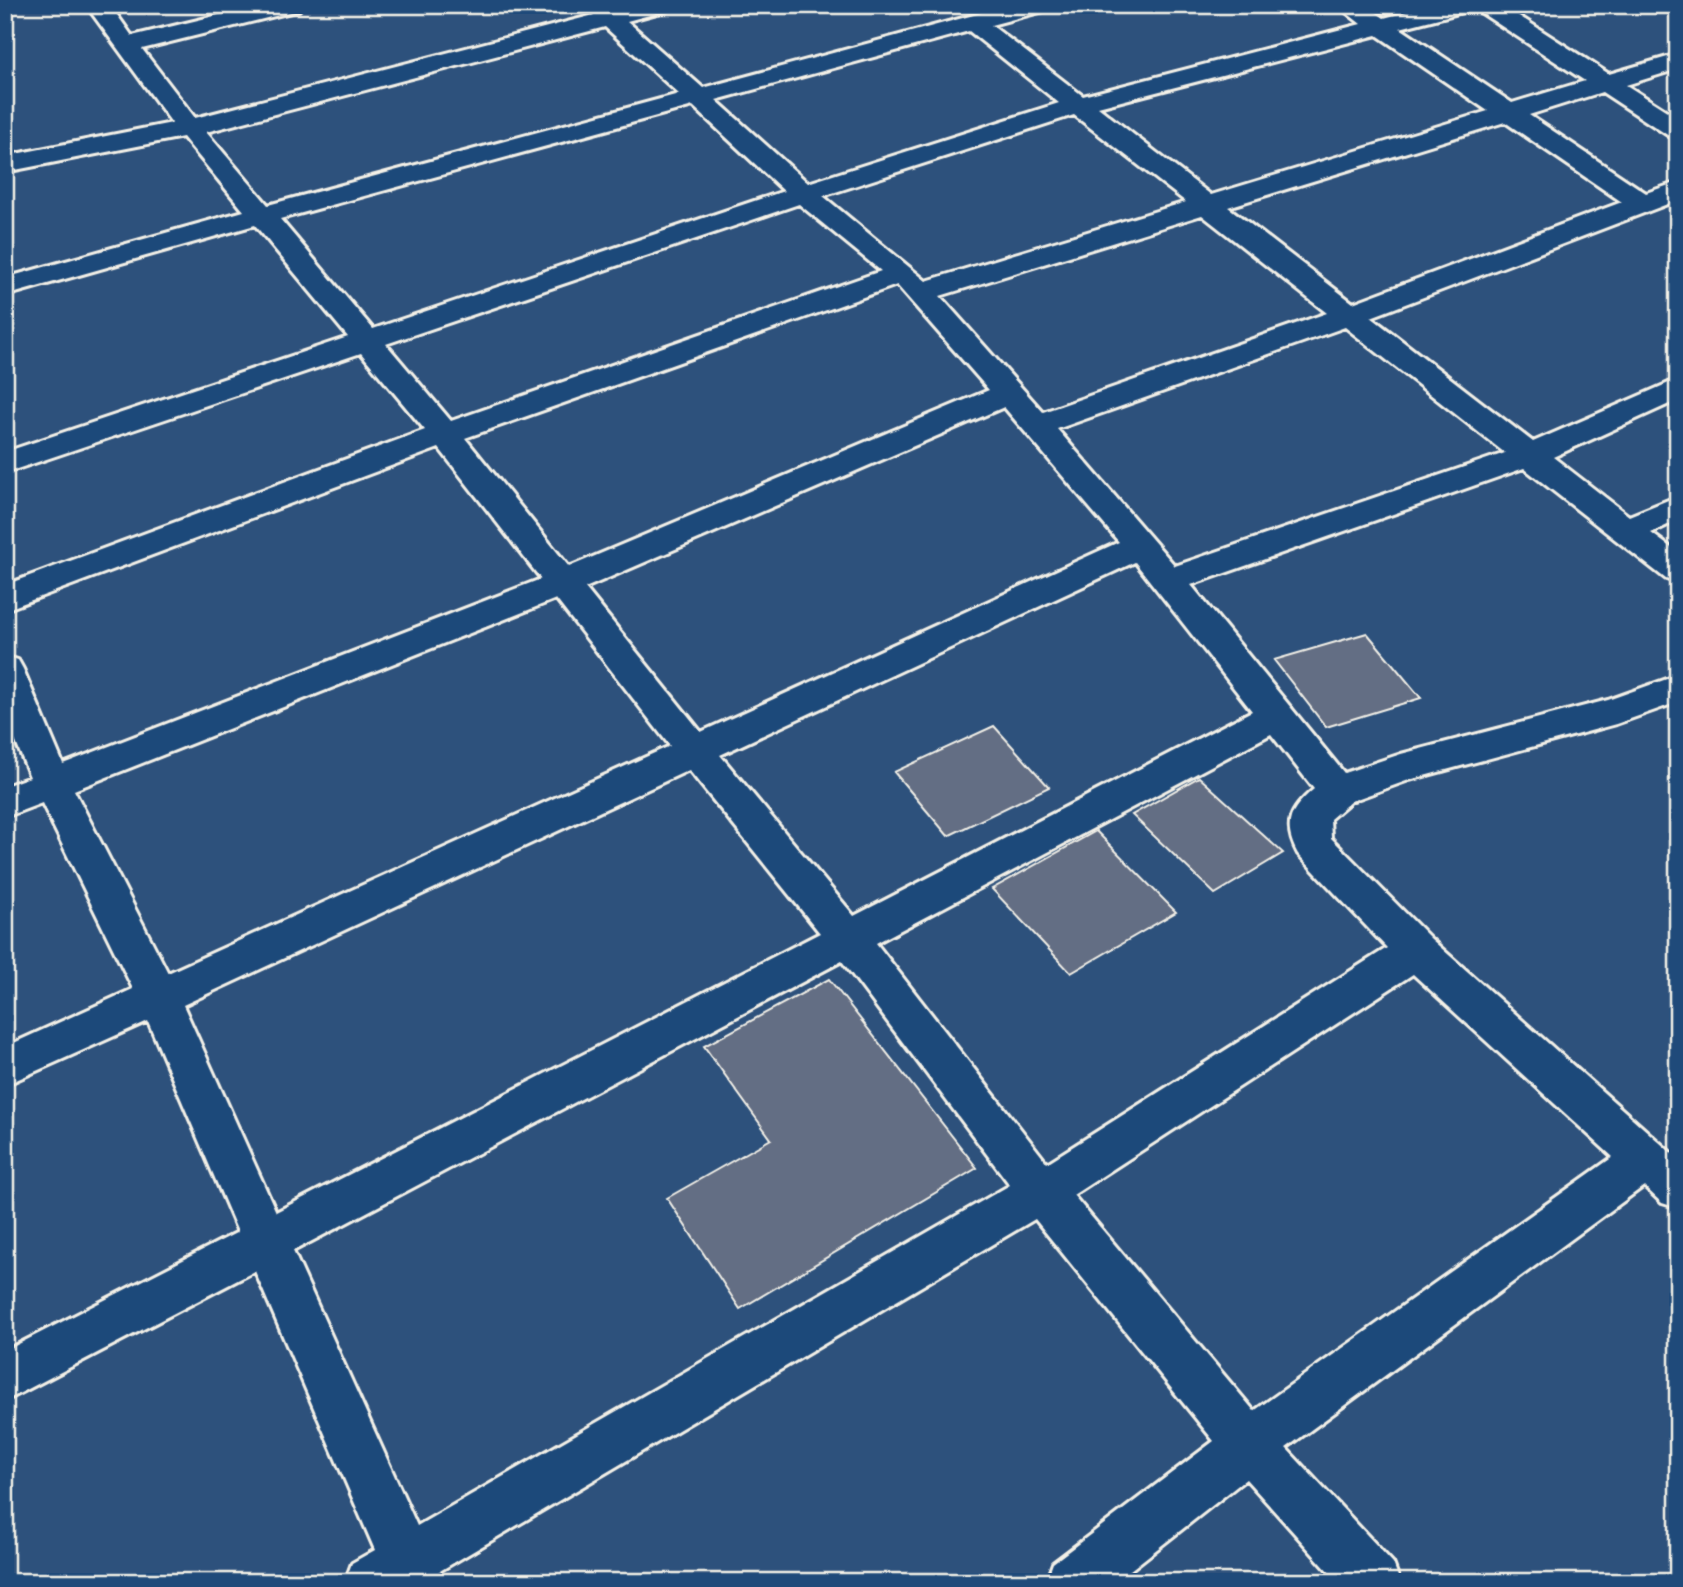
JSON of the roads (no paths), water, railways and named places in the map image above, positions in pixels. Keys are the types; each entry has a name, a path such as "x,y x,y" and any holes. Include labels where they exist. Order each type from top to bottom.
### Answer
{"street":[{"path":"98,5 189,128 445,434 695,751 848,938 1041,1191 1249,1445 1374,1582"},
{"path":"126,45 291,5"},
{"path":"5,164 189,128 604,12 660,5"},
{"path":"5,287 1038,5"},
{"path":"1349,5 1643,203"},
{"path":"5,463 804,193 1081,104 1462,5"},
{"path":"1485,5 1678,130"},
{"path":"604,12 804,193 911,283 1038,425 1141,546 1337,791"},
{"path":"973,23 1081,104 1347,316 1678,571"},
{"path":"5,598 445,434 911,283 1207,204 1678,61"},
{"path":"1038,425 1347,316 1678,190"},
{"path":"1167,581 1530,455 1678,388"},
{"path":"5,802 564,583 1009,394"},
{"path":"1626,531 1678,507"},
{"path":"5,1068 1141,546"},
{"path":"5,669 52,785 159,998 266,1243 397,1575 1041,1191 1416,950"},
{"path":"1072,1582 1249,1445 1662,1174 1416,950 1312,843 1310,814 1337,791 1401,768 1616,711 1678,688"},
{"path":"5,1377 1276,715"}]}
